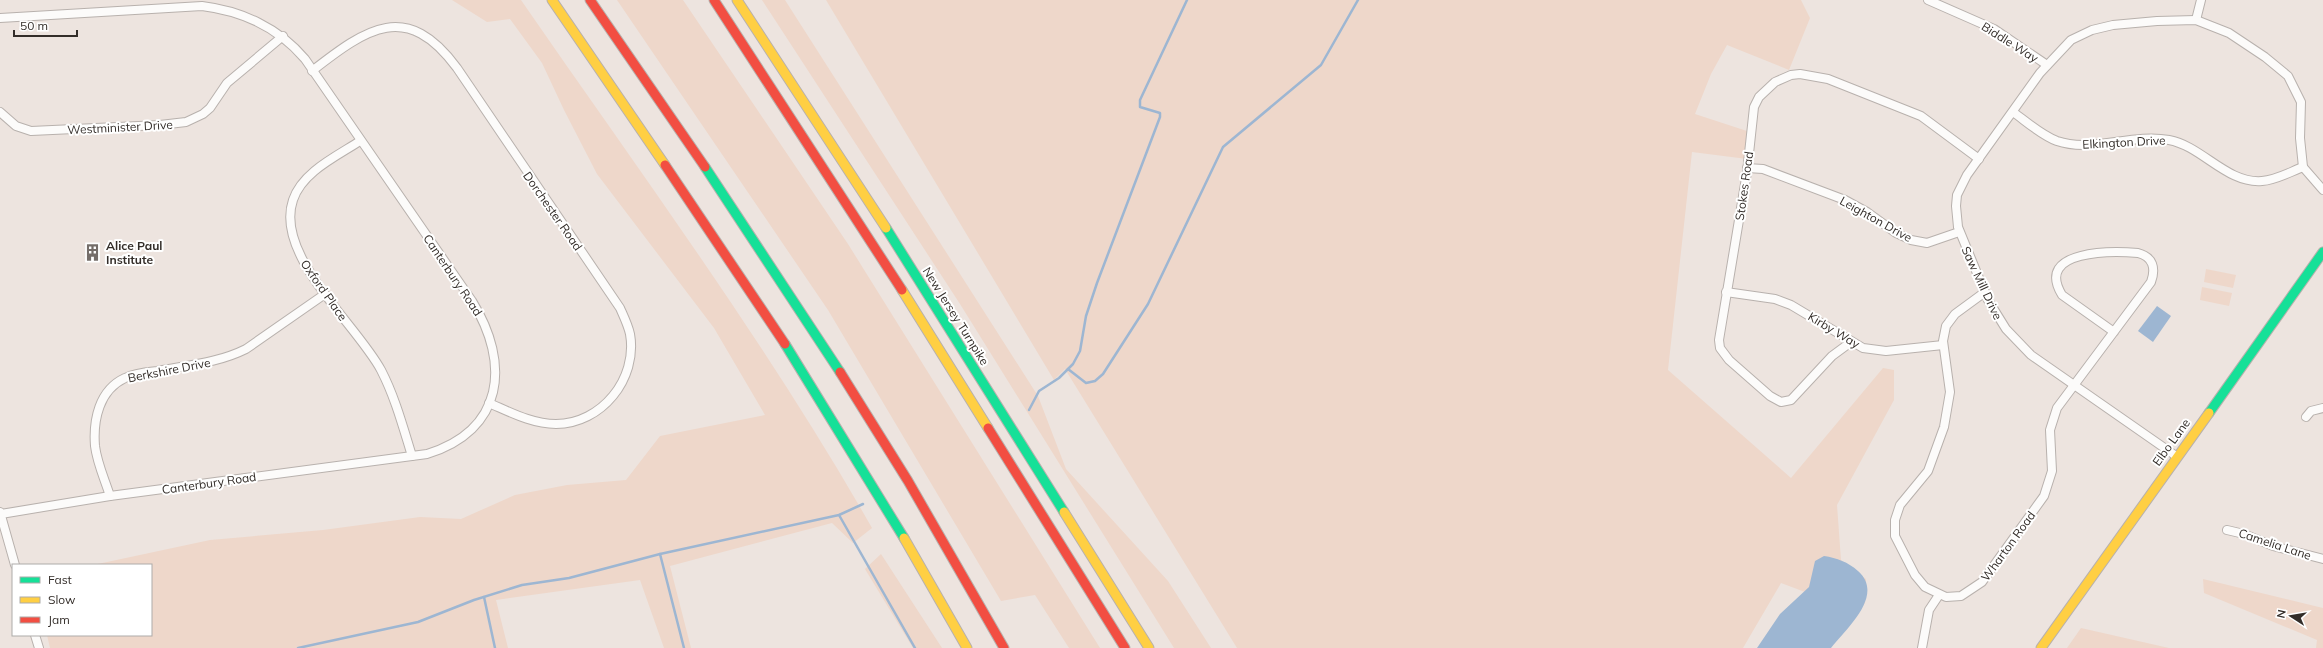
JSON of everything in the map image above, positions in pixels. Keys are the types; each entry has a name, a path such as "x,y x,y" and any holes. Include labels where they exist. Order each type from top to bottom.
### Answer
{"main road":[{"path":"552,0 812,386 878,493 967,648"},
{"path":"590,0 824,345 934,525 1004,648"},
{"path":"714,0 936,343 1125,648"},
{"name":"New Jersey Turnpike","path":"737,0 870,202 1149,648"},
{"name":"Elbo Lane","path":"2041,648 2176,456 2323,252"}],"street":[{"name":"Biddle Way","path":"1928,0 1994,29 2046,65"},
{"path":"2196,20 2201,0"},
{"name":"Canterbury Road","path":"0,18 202,6 226,11 269,27 283,36 297,49 360,141 434,244 484,322 493,345 497,367 489,403 481,419 462,438 438,451 412,456 110,496 0,513"},
{"path":"2046,65 2071,40 2092,30 2135,22 2196,20 2219,28 2243,42 2277,66 2294,84 2302,102 2303,111 2300,138 2303,167 2323,190"},
{"name":"Dorchester Road","path":"312,71 341,49 375,29 391,26 411,27 435,41 457,68 620,308 630,334 628,363 617,389 599,410 574,421 548,423 524,417 489,403"},
{"name":"Westminister Drive","path":"0,112 16,126 31,131 160,125 186,122 203,114 210,108 227,84 283,36"},
{"name":"Saw Mill Drive","path":"2046,65 1967,175 1957,196 1956,217 1959,232 1999,320 2013,338 2031,355 2176,456"},
{"name":"Stokes Road","path":"1851,342 1832,356 1791,400 1781,402 1770,396 1729,360 1720,348 1719,340 1726,292 1747,168 1756,102 1763,92 1775,82 1791,75 1800,74 1828,79 1921,116 1979,159"},
{"name":"Elkington Drive","path":"2013,112 2049,137 2074,144 2157,138 2177,141 2195,149 2236,175 2254,181 2271,180 2303,167"},
{"name":"Oxford Place","path":"360,141 312,174 297,190 292,201 290,223 292,238 305,265 381,371 394,398 412,456"},
{"name":"Leighton Drive","path":"1747,168 1763,169 1845,200 1911,240 1927,243 1959,232"},
{"name":"Wharton Road","path":"1985,292 1950,319 1944,334 1944,345 1950,383 1948,410 1944,427 1928,471 1900,505 1894,528 1897,540 1915,575 1925,588 1939,595 1952,597 1961,596 1982,582 2044,496 2052,471 2050,438 2052,422 2060,402 2074,385 2114,332 2151,282 2154,267 2151,260 2145,255 2138,253 2113,252 2080,255 2065,262 2057,275 2059,288 2062,295 2114,332"},
{"name":"Kirby Way","path":"1726,292 1775,300 1791,305 1851,342 1864,348 1878,351 1944,345"},
{"name":"Berkshire Drive","path":"110,496 97,455 95,430 99,407 112,387 132,375 213,361 231,356 246,349 325,294"},
{"path":"2306,417 2312,411 2323,408"},
{"path":"0,513 15,564"},
{"name":"Camelia Lane","path":"2227,530 2244,534 2273,546 2323,559"},
{"path":"1922,648 1927,615 1939,595"},
{"path":"35,636 39,648"}],"shaded area":[{"path":"452,0 521,0 747,326 832,460 872,528 853,543 832,523 670,566 691,648 664,648 640,580 496,600 508,648 50,648 47,636 152,636 152,564 98,564 210,540 323,530 420,517 461,519 515,495 567,485 626,480 660,436 765,415 714,328 597,174 542,63 510,19 487,22"},
{"path":"617,0 683,0 848,244 1100,648 1069,648 1035,595 1001,601 828,310"},
{"path":"762,0 785,0 1038,396 1066,469 1168,581 1211,648 1174,648 960,304"},
{"path":"826,0 1801,0 1810,18 1789,70 1727,45 1711,74 1695,114 1750,132 1747,159 1692,152 1668,370 1791,478 1883,368 1894,370 1894,400 1837,505 1841,560 1866,579 1865,603 1830,648 1805,592 1781,583 1743,648 1237,648 1065,369 1054,380"},
{"path":"2206,269 2236,275 2233,288 2204,282"},
{"path":"2202,287 2232,293 2229,306 2200,300"},
{"path":"881,554 942,648 913,648 865,569"},
{"path":"2203,579 2323,608 2323,648 2316,648 2317,640 2204,593"},
{"path":"2081,628 2169,648 2067,648"}],"water":[{"path":"2157,306 2171,316 2153,342 2138,331"},
{"path":"1824,556 1838,559 1850,565 1858,571 1865,580 1867,590 1866,601 1854,621 1831,648 1757,648 1780,614 1809,587 1815,561"}],"waterway":[{"path":"1029,410 1039,391 1059,378 1073,364 1080,351 1086,316 1097,283 1160,117 1160,113 1140,107 1140,100 1187,0"},
{"path":"1068,369 1086,383 1095,381 1103,374 1148,304 1223,147 1321,65 1358,0"},
{"path":"298,648 418,622 474,600 522,585 569,578 660,554 839,515 863,504"},
{"path":"839,515 915,648"},
{"path":"660,554 684,648"},
{"path":"484,597 495,648"}],"traffic: fast":[{"path":"705,167 840,372"},
{"path":"886,228 1064,512"},
{"path":"2209,413 2323,252"},
{"path":"785,344 904,538"}],"traffic: slow":[{"path":"552,0 665,165"},
{"path":"737,0 886,228"},
{"path":"902,290 988,428"},
{"path":"2041,648 2209,413"},
{"path":"1064,512 1149,648"},
{"path":"904,538 967,648"}],"traffic: jam":[{"path":"590,0 705,167"},
{"path":"714,0 902,290"},
{"path":"665,165 785,344"},
{"path":"840,372 908,481 1004,648"},
{"path":"988,428 1125,648"}],"place":[{"name":"Alice Paul Institute","path":"93,252"}]}
